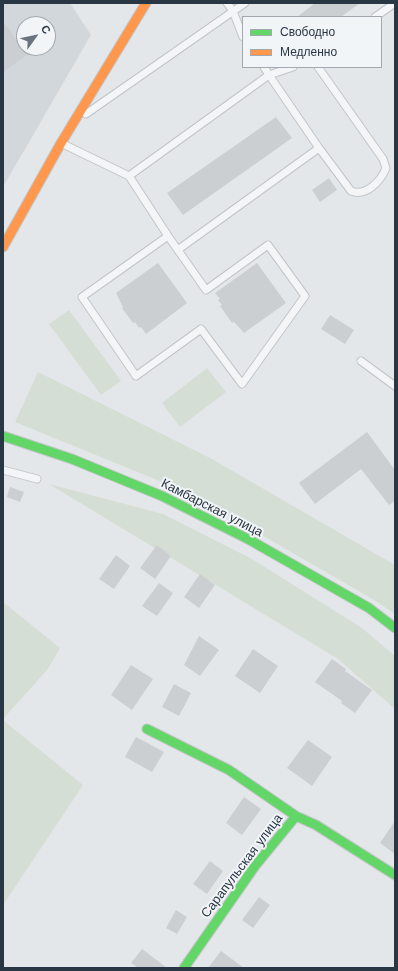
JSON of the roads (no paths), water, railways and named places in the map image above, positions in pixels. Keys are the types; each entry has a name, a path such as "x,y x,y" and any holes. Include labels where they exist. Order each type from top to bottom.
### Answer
{"street":[{"path":"3,247 73,122 146,3"},
{"name":"Камбарская улица","path":"4,437 72,458 162,496 248,539 369,608 395,628"},
{"path":"147,729 228,770 296,816"},
{"name":"Сарапульская улица","path":"184,968 255,866 296,816 316,825 395,875"}],"lane":[{"path":"227,3 233,11 242,34"},
{"path":"73,122 245,3"},
{"path":"376,16 395,3"},
{"path":"265,68 319,148 351,191 355,193 368,190 384,174 386,168 383,159 319,68"},
{"path":"129,176 269,75 290,68"},
{"path":"61,143 129,176 168,236 179,249 206,290 268,245 305,296 242,384 200,328 136,376 82,297 168,236"},
{"path":"179,249 319,148"},
{"path":"361,361 395,386"},
{"path":"3,470 37,479"}]}
